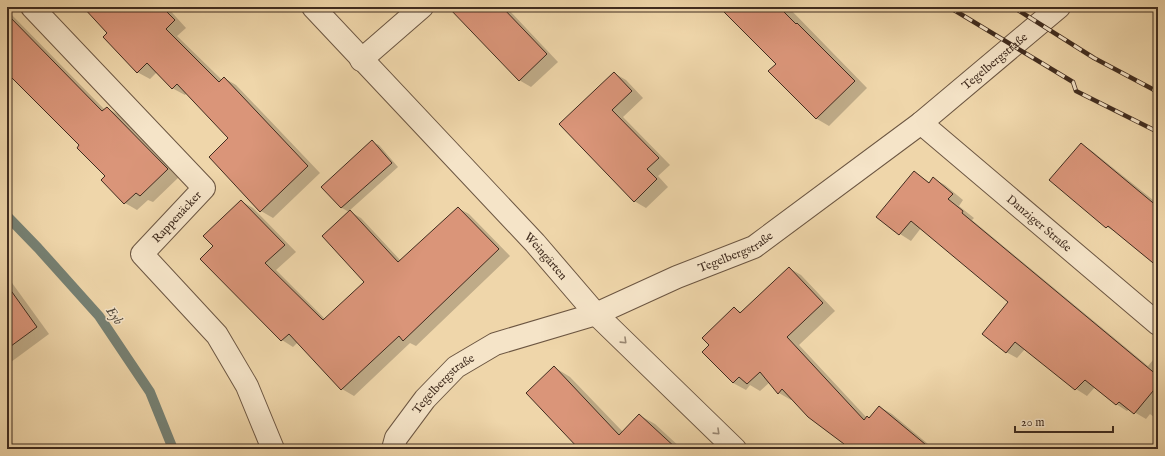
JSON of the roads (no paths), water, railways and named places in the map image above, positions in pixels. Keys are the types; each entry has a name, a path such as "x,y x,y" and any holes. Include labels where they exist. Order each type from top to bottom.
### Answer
{"street":[{"name":"Rappenäcker","path":"32,7 204,188 142,254 216,335 247,386 273,449"},
{"name":"Weingärten","path":"313,7 361,60 535,243 596,314 735,449"},
{"path":"361,60 422,7"},
{"name":"Tegelbergstraße","path":"392,449 396,438 425,399 456,366 495,344 596,314 677,277 754,248 921,123 1059,7"},
{"name":"Danziger Straße","path":"921,123 1158,324"}],"waterway":[{"name":"Eyb","path":"7,216 99,316 150,392 173,449"}],"railway":[{"path":"949,7 1073,82 1076,91 1158,132"},
{"path":"1013,7 1094,58 1158,92"}]}
